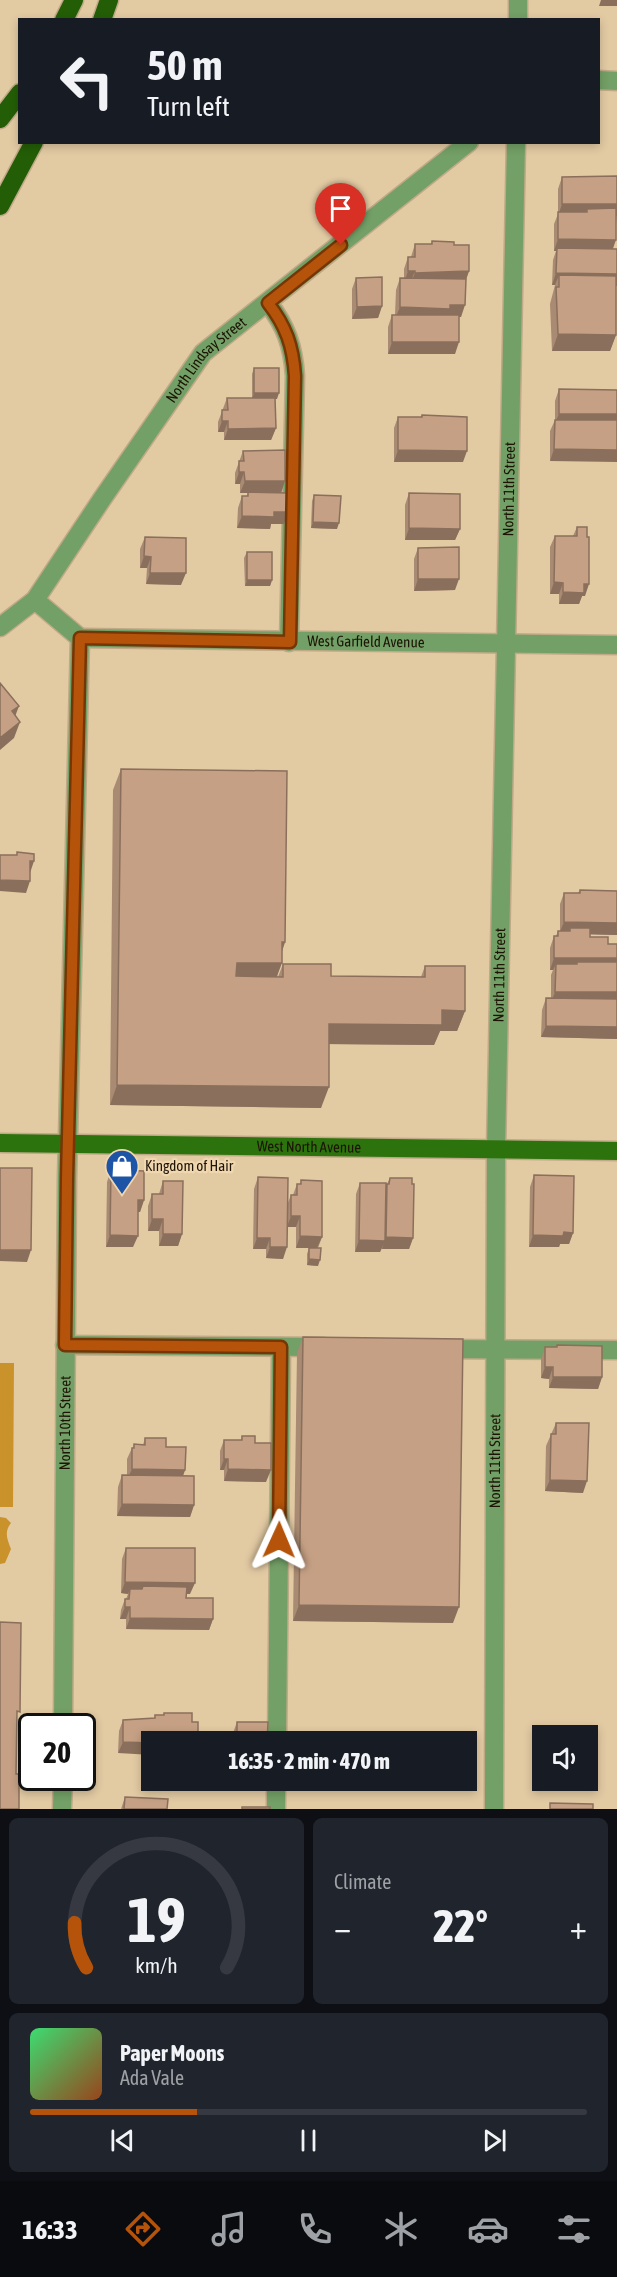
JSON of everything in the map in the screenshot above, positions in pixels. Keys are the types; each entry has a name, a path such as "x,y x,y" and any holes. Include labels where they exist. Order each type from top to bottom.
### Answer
{"highway":[{"path":"65,18 74,0"},
{"path":"103,18 109,0"},
{"path":"0,119 18,96"},
{"path":"0,206 33,144"}],"main road":[{"name":"West North Avenue","path":"0,1143 617,1151"}],"street":[{"path":"518,0 518,18"},
{"path":"600,80 617,81"},
{"name":"North Lindsay Street","path":"0,627 35,600 203,353 467,144"},
{"name":"North 11th Street","path":"494,1809 495,1150 516,144"},
{"path":"268,303 282,322 294,355 290,642"},
{"path":"35,600 80,638"},
{"name":"West Garfield Avenue","path":"80,638 617,645"},
{"name":"North 10th Street","path":"63,1713 68,1144 80,638"},
{"path":"65,1345 340,1347"},
{"path":"277,1731 281,1347"},
{"path":"422,1348 617,1350"},
{"path":"62,1809 63,1791"},
{"path":"276,1791 276,1809"}],"shaded area":[{"path":"0,1363 14,1363 13,1507 0,1507"},
{"path":"0,1517 6,1518 11,1523 7,1539 11,1549 5,1563 0,1564"}],"building":[{"path":"617,176 617,204 562,204 562,177"},
{"path":"616,208 616,240 558,239 558,212 587,212 587,209"},
{"path":"432,241 469,245 469,271 415,273 415,271 408,271 408,257 415,257 415,244 432,244"},
{"path":"557,248 617,249 617,274 556,273"},
{"path":"559,275 616,276 616,335 558,334 556,287 559,287"},
{"path":"382,277 382,306 357,307 356,278"},
{"path":"400,278 466,279 465,305 450,305 450,309 400,307"},
{"path":"392,315 459,315 459,342 392,342"},
{"path":"254,368 279,368 279,393 254,393"},
{"path":"559,389 617,390 617,414 559,414"},
{"path":"227,398 275,398 276,428 228,429 228,421 222,421 222,410 228,410"},
{"path":"422,415 467,417 467,451 398,450 398,417 422,417"},
{"path":"555,420 617,420 617,450 554,449"},
{"path":"285,450 285,481 245,481 244,472 239,472 239,461 244,461 243,451"},
{"path":"248,492 288,493 288,512 274,512 274,517 242,516 242,496 248,496"},
{"path":"409,493 460,494 460,529 409,528"},
{"path":"314,495 341,496 339,523 313,522"},
{"path":"577,527 587,527 589,584 584,584 584,593 563,592 563,583 554,582 555,536 577,536"},
{"path":"145,537 186,538 186,573 150,573 151,557 144,556"},
{"path":"459,547 459,579 418,579 418,548"},
{"path":"247,552 272,552 272,580 247,580"},
{"path":"0,683 19,706 12,711 20,722 0,738"},
{"path":"121,769 287,771 285,942 282,942 282,963 237,963 236,976 283,977 283,964 331,964 331,976 425,977 425,966 465,966 465,1011 442,1010 442,1025 329,1024 329,1087 117,1085"},
{"path":"17,852 34,854 34,861 30,861 30,881 0,880 0,855 17,855"},
{"path":"580,890 617,891 617,923 564,922 564,893 580,893"},
{"path":"570,928 590,928 590,937 608,937 608,944 617,944 617,958 554,958 554,936 558,936 558,931 570,931"},
{"path":"577,962 617,962 617,992 555,992 556,964 577,964"},
{"path":"546,998 617,999 617,1027 546,1026"},
{"path":"0,1168 32,1168 31,1250 0,1250"},
{"path":"111,1170 144,1171 144,1200 138,1200 138,1236 110,1235"},
{"path":"534,1175 574,1176 573,1233 564,1232 563,1236 533,1235"},
{"path":"258,1177 288,1178 287,1247 270,1247 270,1238 257,1238"},
{"path":"390,1178 412,1178 412,1184 414,1184 413,1238 386,1237 387,1184"},
{"path":"301,1180 322,1181 322,1237 300,1236 300,1216 291,1216 291,1195 297,1195 297,1184 301,1184"},
{"path":"163,1181 183,1181 182,1234 163,1234 163,1219 152,1219 152,1194 163,1194"},
{"path":"360,1183 386,1183 385,1241 359,1240"},
{"path":"309,1248 321,1248 320,1260 309,1259"},
{"path":"303,1337 463,1339 459,1607 299,1605"},
{"path":"557,1345 602,1346 602,1377 553,1377 553,1367 545,1367 545,1347 557,1347"},
{"path":"556,1423 589,1423 587,1481 550,1480 551,1434 556,1434"},
{"path":"242,1436 255,1436 255,1443 271,1443 271,1470 228,1469 228,1459 224,1459 224,1440 242,1440"},
{"path":"145,1438 166,1438 166,1447 186,1447 185,1470 132,1469 132,1448 134,1444 145,1445"},
{"path":"122,1475 194,1476 194,1505 122,1504"},
{"path":"126,1548 195,1548 195,1583 125,1582"},
{"path":"143,1586 187,1587 186,1598 213,1598 213,1619 130,1618 130,1607 125,1607 125,1599 129,1599 130,1589 142,1589"},
{"path":"0,1622 21,1623 20,1712 17,1711 16,1774 18,1774 19,1809 0,1809"},
{"path":"164,1713 192,1713 192,1722 198,1722 198,1731 141,1731 141,1743 123,1742 123,1720 155,1718 155,1715 164,1715"},
{"path":"237,1722 268,1722 268,1731 237,1731"},
{"path":"125,1797 168,1799 167,1809 124,1809"},
{"path":"550,1803 593,1804 593,1809 550,1809"},
{"path":"242,1807 270,1807 270,1809 242,1809"}],"place":[{"name":"Kingdom of Hair","path":"122,1195"}],"route":[{"path":"279,1540 281,1347 65,1345 80,638 290,642 294,355 282,322 268,303 341,245"}]}
